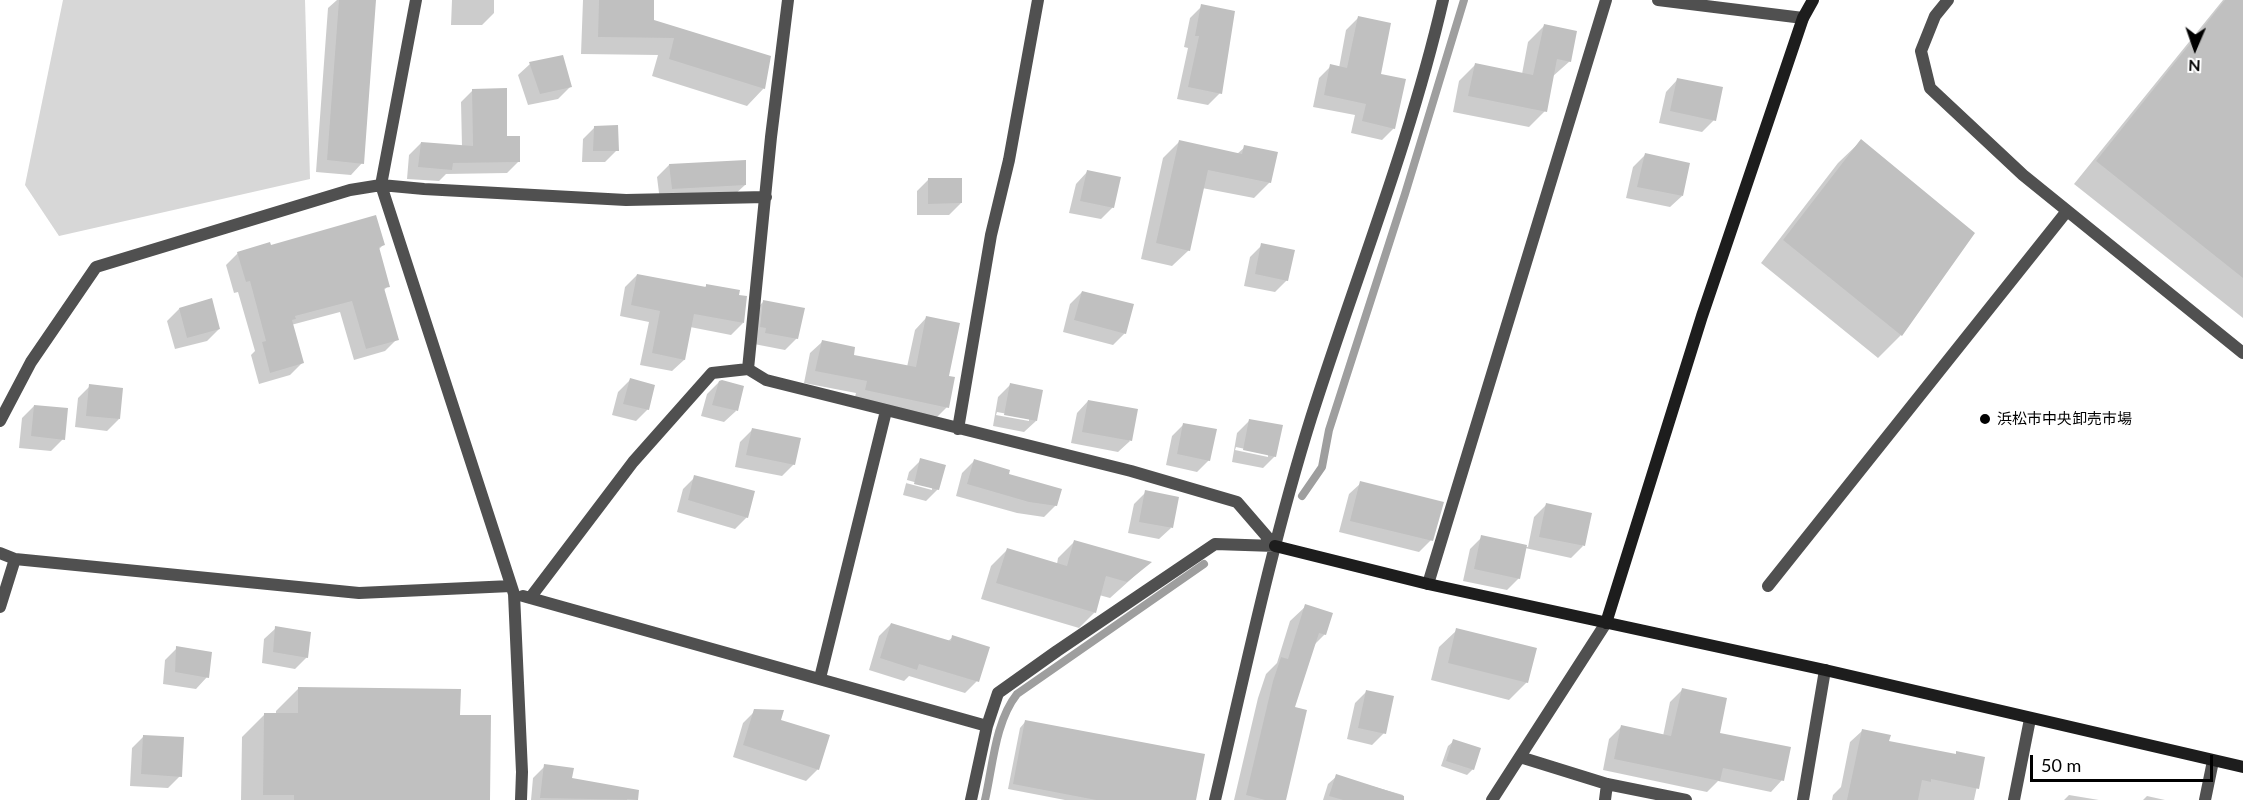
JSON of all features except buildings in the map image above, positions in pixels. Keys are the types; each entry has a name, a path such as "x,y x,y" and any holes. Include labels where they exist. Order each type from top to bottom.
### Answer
{"street":[{"path":"416,0 381,184 513,590 522,772 521,800"},
{"path":"747,369 788,0"},
{"path":"958,429 991,235 1009,160 1038,0"},
{"path":"1215,800 1275,546 1311,418 1401,151 1431,52 1443,0"},
{"path":"1428,584 1606,0"},
{"path":"1658,0 1803,18"},
{"path":"1492,800 1606,623 1702,316 1803,18 1813,0"},
{"path":"1948,0 1935,16 1921,51 1930,88 2023,174 2243,352"},
{"path":"0,421 31,362 96,267 350,190 381,184 424,189 626,200 766,197"},
{"path":"1768,586 2067,211"},
{"path":"530,598 633,462 711,373 747,369 766,380 1131,471 1237,502 1275,546"},
{"path":"819,678 886,411"},
{"path":"972,800 987,726 998,693 1215,544 1275,546 1428,584 1825,670 2243,767"},
{"path":"0,554 15,559 359,593 513,590 530,598 987,726"},
{"path":"0,607 15,559"},
{"path":"1803,800 1825,670"},
{"path":"2014,800 2030,719"},
{"path":"1520,757 1607,784 1686,800"},
{"path":"2205,800 2213,761"},
{"path":"1605,800 1607,784"}],"shaded area":[{"path":"63,0 305,0 310,179 59,236 25,185"}],"waterway":[{"path":"1302,496 1322,467 1329,430 1405,194 1464,0"},
{"path":"985,800 999,731 1017,694 1204,564"}],"place":[{"name":"浜松市中央卸売市場","path":"1985,419"}]}
